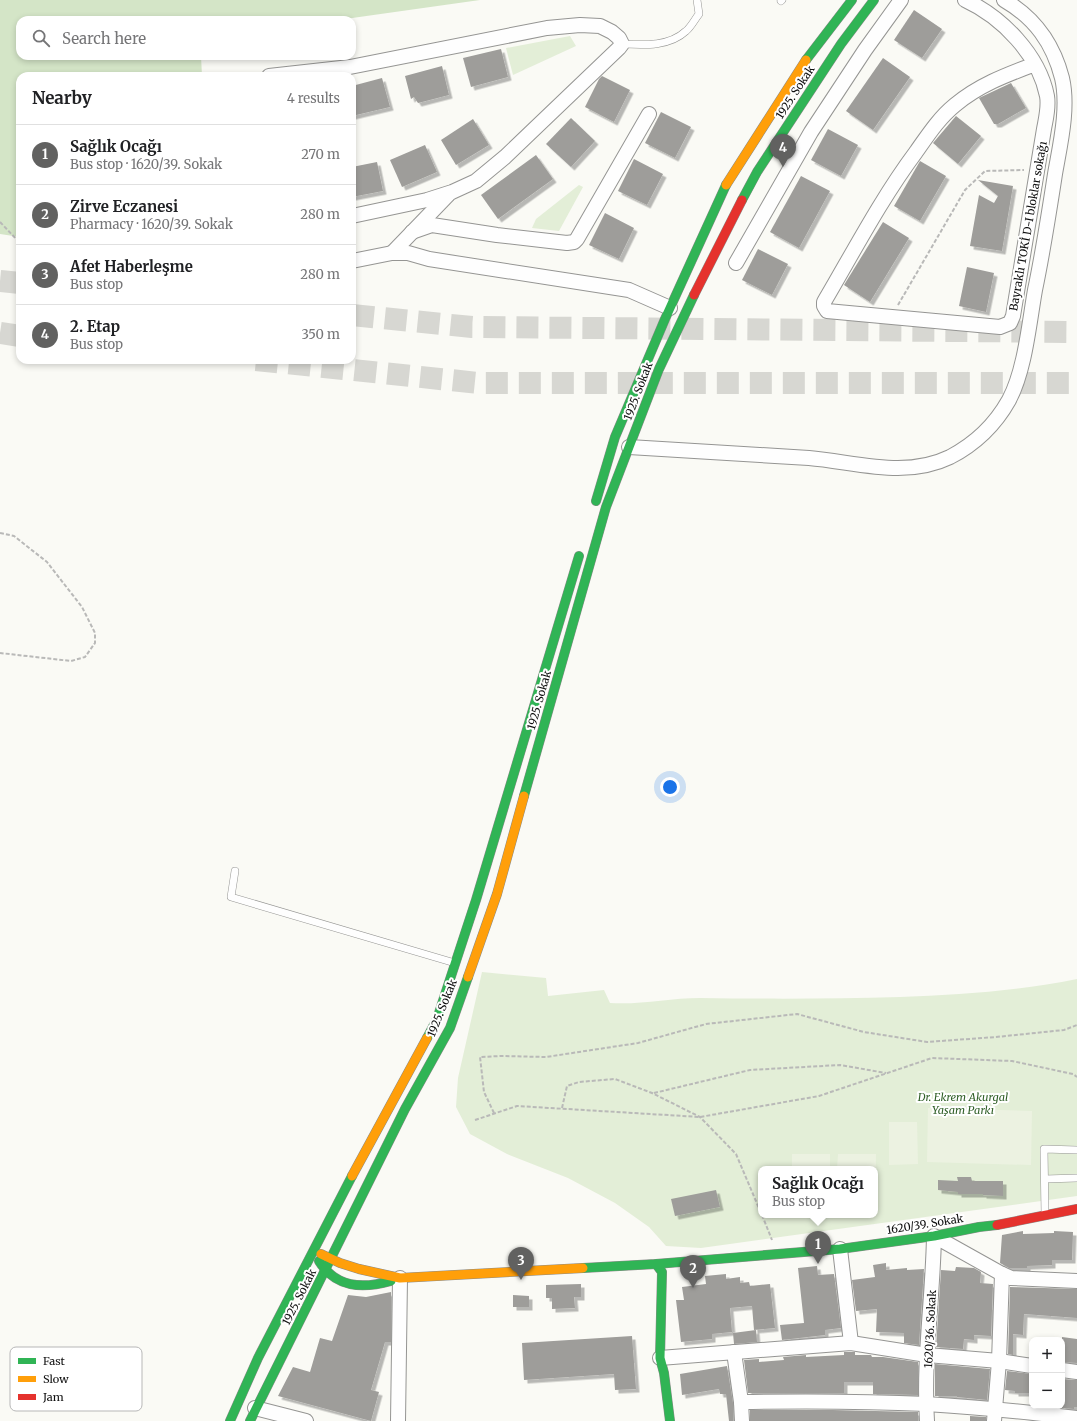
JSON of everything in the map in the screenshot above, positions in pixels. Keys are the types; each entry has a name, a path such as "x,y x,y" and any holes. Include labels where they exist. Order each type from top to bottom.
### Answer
{"main road":[{"name":"1925. Sokak","path":"593,512 615,438 670,308 725,186 811,52 852,0"},
{"name":"1925. Sokak","path":"253,1415 326,1271 405,1109 450,1028 497,894 606,507 658,369 757,172 841,44 874,0"},
{"name":"1925. Sokak","path":"230,1421 258,1358 313,1250 379,1124 437,1019 476,900 582,549"},
{"name":"1620/39. Sokak","path":"400,1278 656,1264 840,1249 934,1236 1077,1209"},
{"path":"313,1250 331,1260 373,1274 400,1278"},
{"path":"313,1250 326,1271 340,1283 362,1286 378,1286 400,1278"},
{"path":"656,1264 662,1272 660,1358 664,1373 670,1421"}],"street":[{"path":"736,263 811,132 865,50 901,0"},
{"name":"Bayraklı TOKİ D-I bloklar sokağı","path":"965,0 979,6 1004,25 1035,64 1042,78 1047,96 1048,108 1038,170 1013,316 1010,323 1000,327 827,311 824,306 824,302 900,174 938,120 955,105 980,87 998,78 1035,64"},
{"path":"629,447 813,459 884,468 916,468 947,458 966,448 986,432 999,416 1010,398 1019,374 1044,245 1062,129 1064,99 1062,80 1048,42 1034,23 1016,7 1004,0"},
{"path":"306,72 350,67 539,30 580,25 600,26 612,32 619,38 622,44 505,156 476,181 452,192 427,200 382,211 356,215"},
{"path":"412,232 432,225 497,235 567,243 574,242 650,114"},
{"path":"1044,130 1062,129"},
{"path":"392,253 452,192"},
{"path":"356,260 392,253 408,253 429,258 629,290 670,308"},
{"path":"934,1236 1011,1278 1077,1281"},
{"name":"1620/36. Sokak","path":"927,1421 927,1355 934,1265 934,1236"},
{"path":"840,1249 851,1343"},
{"path":"995,1415 999,1361 1002,1274"},
{"path":"398,1421 400,1278"},
{"path":"660,1358 851,1343 927,1355 999,1361 1029,1366"},
{"path":"734,1352 742,1421"},
{"path":"1065,1370 1077,1372"},
{"path":"741,1402 824,1401 926,1404 995,1415 1077,1418"},
{"path":"253,1415 306,1421"}],"lane":[{"path":"622,44 647,46 675,38 686,32 700,14 697,0"},
{"path":"235,871 232,897 455,963"},
{"path":"1045,1215 1044,1149 1077,1150"},
{"path":"1045,1179 1077,1178"}],"path":[{"path":"892,317 965,190 985,171 1038,170"},
{"path":"0,222 16,239"},
{"path":"0,533 14,536 47,562 82,607 95,633 95,643 85,657 71,661 0,653"},
{"path":"494,1114 484,1092 480,1057 546,1057 638,1043 706,1024 797,1014 864,1032 926,1042 1057,1031 1077,1025"},
{"path":"475,1120 517,1106 700,1117 819,1096 932,1058 1012,1060 1073,1074 1077,1077"},
{"path":"652,1093 750,1070 840,1065 887,1074"},
{"path":"562,1108 567,1086 579,1082 615,1079 652,1093 700,1117 736,1154 758,1207"},
{"path":"763,1218 778,1254"}],"green space":[{"path":"0,0 480,0 356,17 356,16 16,16 16,60 201,60 202,72 16,72 16,236 0,234"},
{"path":"570,36 576,46 513,75 506,48"},
{"path":"579,185 583,187 559,231 532,228 536,219"},
{"name":"Dr. Ekrem Akurgal Yaşam Parkı","path":"482,972 546,978 548,996 604,990 610,1003 689,998 775,999 944,995 1033,987 1077,979 1077,1196 701,1248 666,1246 649,1227 615,1203 568,1178 507,1154 470,1134 456,1107 458,1078"},
{"path":"928,1108 1032,1111 1031,1165 927,1162"},
{"path":"889,1122 917,1122 918,1164 889,1165"},
{"path":"792,1154 830,1154 830,1166 792,1166"},
{"path":"838,1154 876,1154 876,1166 837,1166"}],"building":[{"path":"914,10 942,29 922,58 894,40"},
{"path":"501,49 508,77 471,87 463,58"},
{"path":"883,58 910,77 873,130 846,111"},
{"path":"442,66 449,95 418,103 414,97 411,99 405,76"},
{"path":"602,76 630,90 614,122 585,107"},
{"path":"382,78 390,107 356,115 356,85"},
{"path":"1011,83 1026,108 998,124 994,124 979,98"},
{"path":"661,112 691,127 675,158 645,143"},
{"path":"956,116 981,136 958,164 933,143"},
{"path":"571,118 595,141 571,167 546,144"},
{"path":"473,119 489,145 456,165 441,140"},
{"path":"828,129 858,145 841,176 811,160"},
{"path":"425,145 437,172 402,187 390,160"},
{"path":"536,155 553,179 498,219 481,195"},
{"path":"634,159 663,174 647,205 618,191"},
{"path":"920,161 946,176 920,221 894,206"},
{"path":"377,162 383,191 356,196 356,166"},
{"path":"801,176 830,191 799,248 770,232"},
{"path":"978,180 1013,186 1002,251 970,246 979,195 994,203 998,196"},
{"path":"605,213 634,228 619,259 589,245"},
{"path":"883,222 909,238 870,302 844,285"},
{"path":"758,249 788,264 772,295 742,280"},
{"path":"967,267 994,273 986,312 959,306"},
{"path":"957,1177 971,1177 972,1181 1003,1181 1003,1196 958,1194 958,1192 938,1190 938,1180 958,1181"},
{"path":"716,1190 720,1207 675,1216 671,1199"},
{"path":"1023,1231 1023,1234 1054,1233 1054,1231 1073,1232 1072,1260 1052,1260 1052,1265 1027,1266 1027,1268 1009,1268 1000,1263 1002,1235"},
{"path":"886,1263 886,1270 907,1268 907,1270 924,1269 919,1345 904,1343 904,1333 876,1332 877,1309 856,1311 852,1280 875,1277 873,1265"},
{"path":"817,1266 818,1275 834,1274 841,1328 825,1330 825,1335 782,1340 780,1325 804,1323 798,1268"},
{"path":"956,1267 974,1268 981,1272 980,1283 993,1284 991,1336 974,1335 974,1340 964,1339 963,1349 936,1347 941,1270 955,1271"},
{"path":"726,1274 726,1279 740,1277 740,1283 749,1282 750,1286 770,1284 775,1328 754,1330 752,1306 730,1308 732,1332 712,1334 712,1339 681,1342 676,1300 684,1300 682,1287 706,1284 705,1276"},
{"path":"581,1284 581,1297 574,1297 575,1308 552,1309 552,1298 546,1298 546,1285"},
{"path":"1010,1287 1077,1289 1077,1318 1024,1314 1023,1335 1013,1334 1013,1355 1008,1354"},
{"path":"391,1292 391,1342 385,1342 371,1390 379,1392 371,1421 278,1396 293,1367 310,1372 320,1338 332,1341 348,1295 366,1297"},
{"path":"513,1295 529,1296 529,1307 513,1307"},
{"path":"756,1330 757,1342 734,1344 733,1333"},
{"path":"632,1336 636,1389 615,1390 614,1374 524,1380 522,1343"},
{"path":"1065,1337 1077,1339 1077,1363 1065,1362"},
{"path":"844,1352 855,1352 855,1355 871,1355 872,1357 918,1362 918,1395 873,1394 873,1382 844,1382 844,1393 748,1393 744,1360 759,1359 759,1362 784,1360 783,1357 806,1355 806,1357 844,1355"},
{"path":"935,1364 990,1369 987,1400 957,1396 935,1396"},
{"path":"727,1366 733,1403 733,1421 729,1421 726,1394 720,1394 719,1389 682,1395 680,1374"},
{"path":"1007,1371 1029,1374 1029,1393 1015,1393 1015,1391 1005,1390"},
{"path":"1065,1379 1077,1380 1077,1407 1074,1407 1074,1409 1065,1408"},
{"path":"750,1410 918,1412 918,1421 750,1421"},
{"path":"970,1416 986,1417 986,1421 970,1421"}],"tunnel":[{"path":"0,281 16,283"},
{"path":"356,315 472,327 1077,332"},
{"path":"0,333 16,335"},
{"path":"295,364 479,383 1077,383"}],"traffic: fast":[{"path":"806,60 852,0"},
{"path":"742,200 757,172 841,44 874,0"},
{"path":"596,501 615,437 665,319 726,185"},
{"path":"524,796 606,507 659,369 694,295"},
{"path":"427,1038 437,1019 476,900 579,556"},
{"path":"250,1421 405,1109 450,1028 468,977"},
{"path":"230,1421 258,1358 352,1176"},
{"path":"583,1268 656,1264 840,1249 934,1236 997,1225"},
{"path":"319,1261 333,1277 350,1284 370,1285 391,1281"},
{"path":"656,1264 662,1272 660,1358 664,1373 670,1421"}],"traffic: slow":[{"path":"726,185 806,60"},
{"path":"468,977 497,894 524,796"},
{"path":"352,1176 427,1038"},
{"path":"321,1254 340,1263 359,1269 400,1278 583,1268"}],"traffic: jam":[{"path":"694,295 742,200"},
{"path":"997,1225 1077,1209"}],"place":[{"name":"2. Etap","path":"783,167"},
{"name":"Sağlık Ocağı","path":"818,1264"},
{"name":"Afet Haberleşme","path":"521,1280"},
{"name":"Zirve Eczanesi","path":"693,1288"}]}
